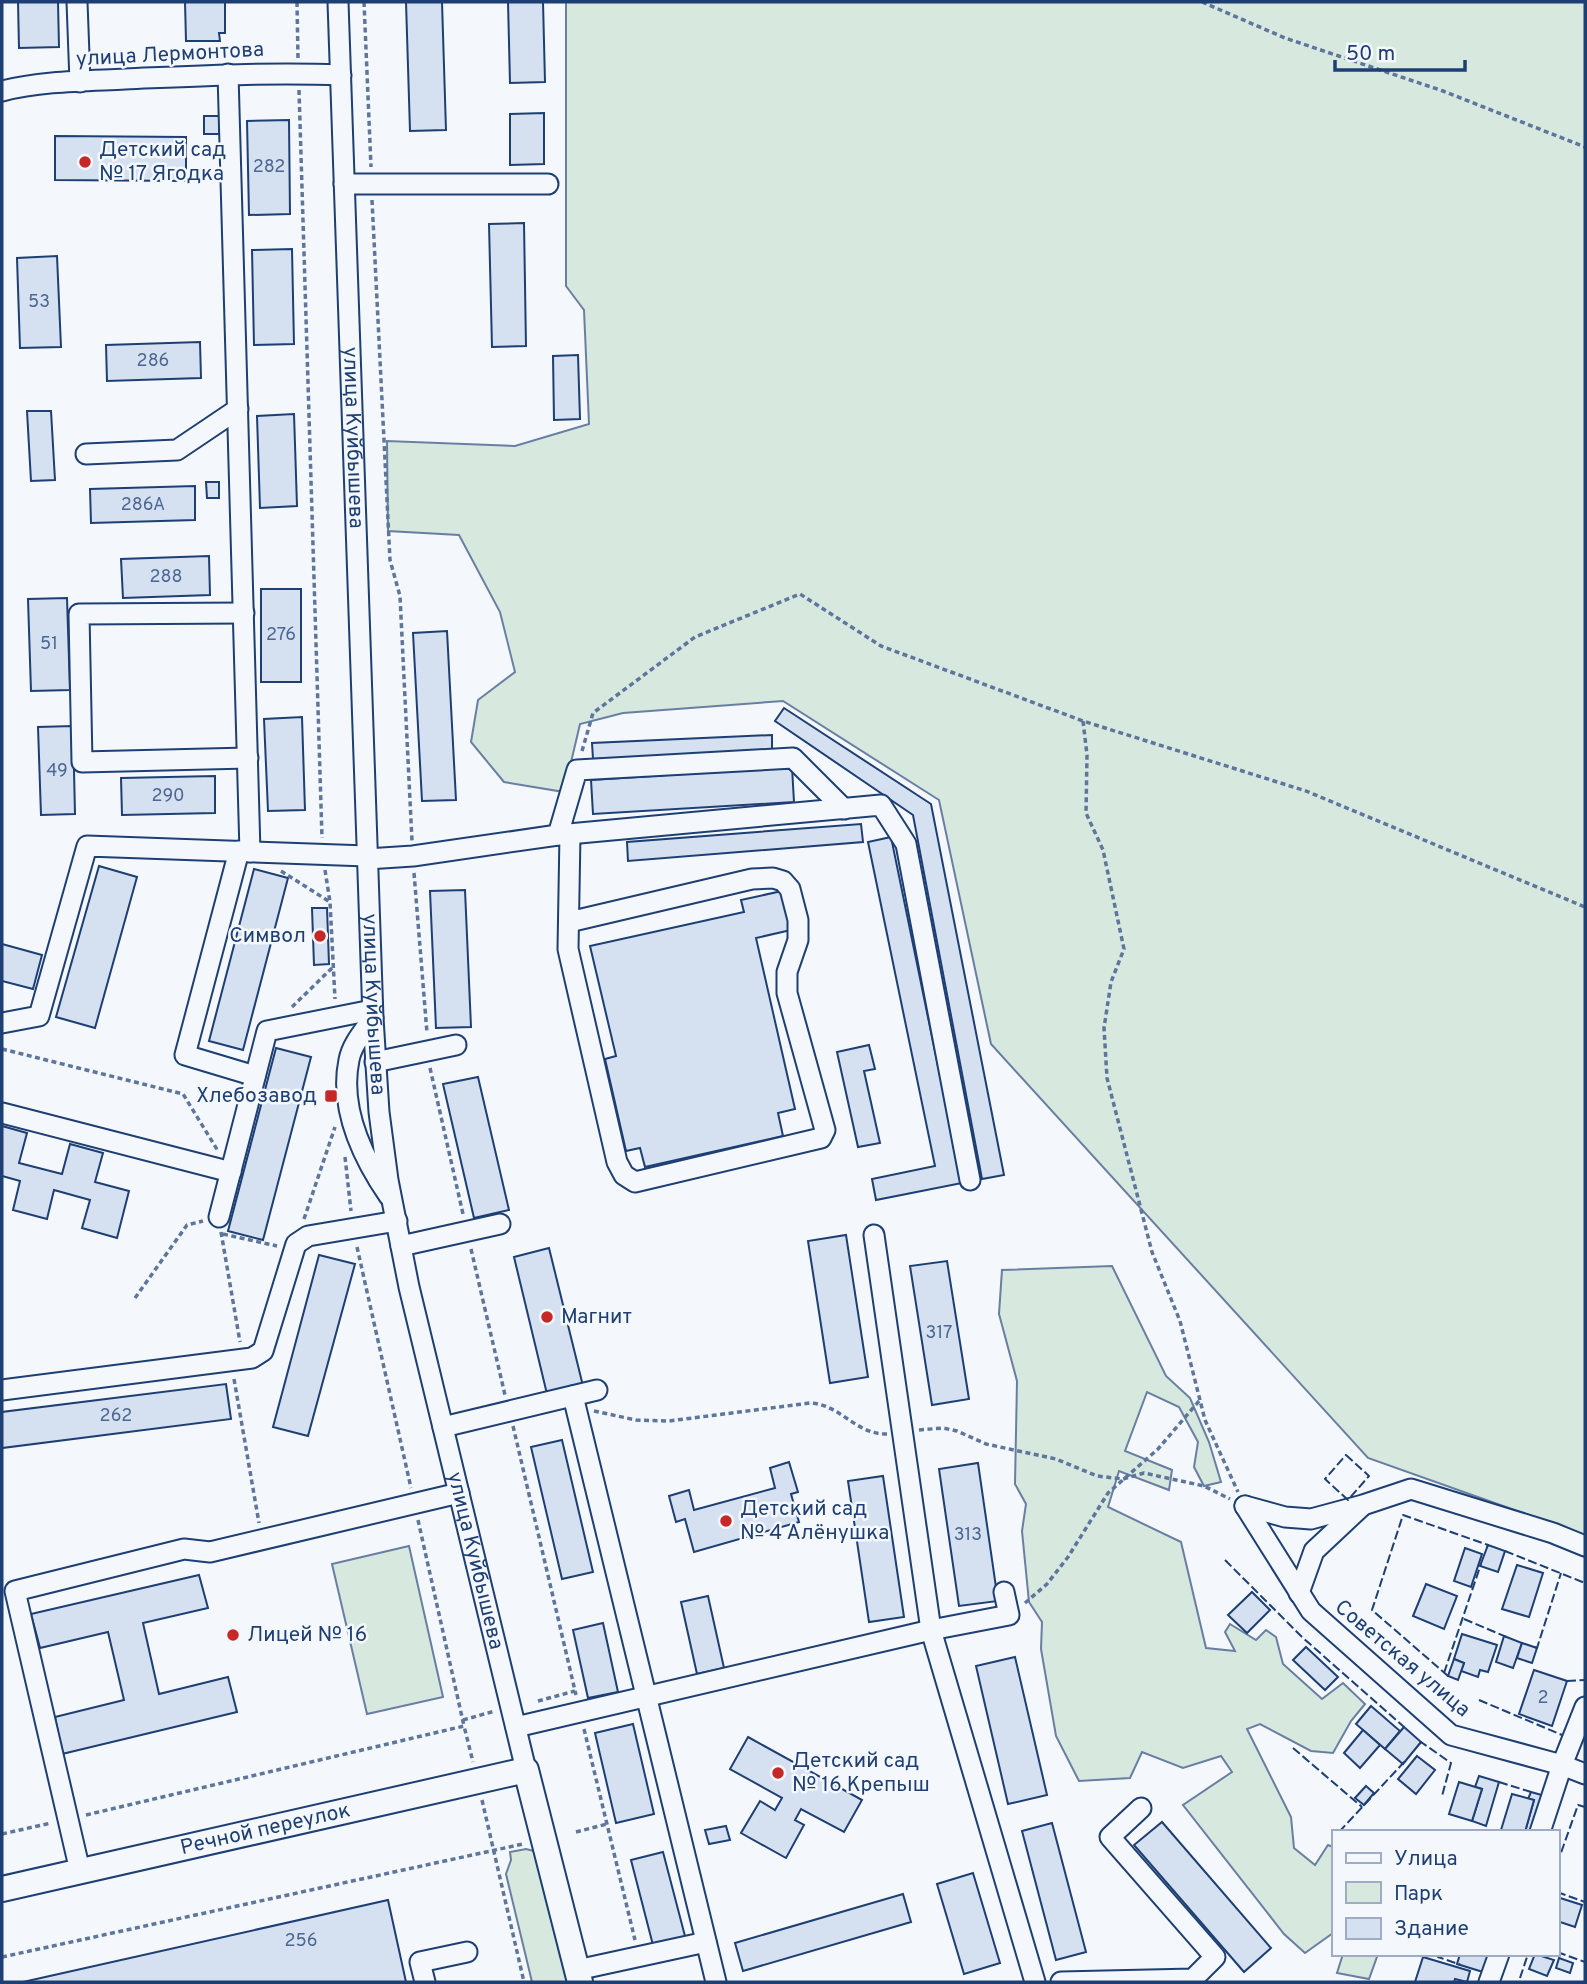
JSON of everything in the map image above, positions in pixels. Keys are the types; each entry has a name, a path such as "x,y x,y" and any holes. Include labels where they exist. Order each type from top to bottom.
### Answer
{"main road":[{"name":"Речной переулок","path":"3,1885 80,1871 526,1770"},
{"name":"улица Куйбышева","path":"526,1770 579,1976"}],"street":[{"path":"77,2 80,82"},
{"name":"улица Куйбышева","path":"338,2 367,858 379,1112 401,1246 526,1770"},
{"path":"228,74 248,758 245,851 186,1055 255,1076"},
{"name":"улица Лермонтова","path":"2,91 18,87 80,82 228,74 341,75"},
{"path":"344,184 548,184"},
{"path":"86,454 177,450 238,409"},
{"path":"244,613 79,614 82,762 248,758"},
{"path":"569,922 752,879 773,878 783,881 790,889 798,920 798,940 787,972 787,993 825,1130 821,1138 635,1182 624,1175 617,1162 568,949 564,835 577,770 793,758 844,809"},
{"path":"2,1023 38,1016 87,846 367,858 413,856 564,835 881,806 906,844 970,1180"},
{"path":"220,1225 267,1031 373,1014"},
{"path":"373,1014 349,1059 346,1097 372,1172 393,1201"},
{"path":"375,1062 456,1045"},
{"path":"2,1113 231,1172"},
{"path":"2,1390 252,1358 262,1351 295,1247 308,1236 397,1221"},
{"path":"401,1246 500,1224"},
{"path":"874,1235 931,1630 1035,1982"},
{"path":"443,1427 597,1390"},
{"path":"573,1396 716,1982"},
{"path":"1245,1506 1285,1517 1311,1518 1411,1489 1553,1533 1585,1546"},
{"path":"80,1871 15,1591 184,1549 211,1552 459,1493"},
{"path":"1299,1593 1314,1551 1363,1505"},
{"name":"Советская улица","path":"1245,1506 1311,1611 1451,1735 1562,1765 1585,1774"},
{"path":"516,1727 931,1630 1009,1615 1004,1592"},
{"path":"1541,1830 1585,1707"},
{"path":"1061,1982 1193,1979 1215,1957 1110,1837 1141,1808"},
{"path":"579,1976 639,1956 706,1942"},
{"path":"425,1982 420,1962 467,1952"},
{"path":"1489,1982 1498,1956"}],"path":[{"path":"364,2 390,560 400,596 413,856 430,1073 639,1956"},
{"path":"1202,2 1284,38 1443,91 1585,147"},
{"path":"577,770 593,713 695,637 800,594 881,646 1083,721 1306,791 1585,907"},
{"path":"1083,721 1087,755 1086,813 1103,850 1124,949 1111,982 1104,1028 1107,1078 1152,1252 1180,1321 1205,1420 1245,1506"},
{"path":"245,851 330,902"},
{"path":"267,1031 333,967"},
{"path":"2,1049 183,1094 231,1172"},
{"path":"135,1298 187,1225 220,1225 295,1247 335,1125"},
{"path":"220,1225 243,1359 233,1382 262,1540"},
{"path":"1009,1615 1047,1584 1068,1557 1108,1493 1158,1449 1199,1400"},
{"path":"538,1701 575,1691"},
{"path":"463,1720 497,1710"},
{"path":"576,1832 607,1824"},
{"path":"2,1957 531,1842"}],"green space":[{"path":"566,2 1585,2 1585,1535 1368,1458 991,1044 939,800 783,701 623,713 580,724 564,792 504,782 471,742 478,700 515,672 500,612 459,535 388,531 387,441 515,446 589,424 584,310 566,286"},
{"path":"1112,1266 1166,1376 1190,1398 1209,1442 1221,1482 1204,1486 1194,1467 1198,1442 1179,1407 1147,1392 1125,1451 1172,1470 1169,1490 1119,1471 1108,1507 1181,1542 1206,1648 1235,1651 1225,1632 1230,1624 1256,1640 1266,1630 1276,1637 1283,1664 1322,1699 1343,1683 1365,1704 1351,1721 1333,1753 1311,1751 1260,1724 1247,1729 1291,1817 1294,1848 1315,1865 1328,1845 1332,1847 1332,1934 1305,1953 1284,1934 1183,1805 1232,1772 1221,1756 1183,1768 1142,1752 1130,1778 1079,1781 1056,1736 1041,1649 1042,1622 1029,1602 1022,1531 1026,1504 1015,1484 1017,1381 999,1314 1002,1270"},
{"path":"409,1546 443,1697 367,1714 332,1564"},
{"path":"526,1849 534,1851 567,1982 532,1982 506,1874 511,1860 510,1852"},
{"path":"1342,1956 1377,1956 1369,1979 1337,1973"}],"building":[{"path":"18,2 58,2 59,47 19,48"},
{"path":"185,2 225,2 225,33 219,33 220,41 186,41"},
{"path":"406,2 442,2 446,130 410,131"},
{"path":"508,2 543,2 545,82 510,83"},
{"path":"544,113 544,164 510,165 510,114"},
{"path":"204,116 219,116 219,134 204,134"},
{"path":"289,120 290,214 249,215 247,121"},
{"path":"55,136 186,137 186,181 55,180"},
{"path":"524,223 526,346 492,347 489,224"},
{"path":"292,249 294,344 254,345 252,250"},
{"path":"57,256 61,347 20,348 17,258"},
{"path":"200,342 201,378 107,381 106,345"},
{"path":"578,355 580,419 554,420 553,356"},
{"path":"27,411 51,411 55,480 31,481"},
{"path":"294,414 297,506 260,508 257,416"},
{"path":"206,482 219,482 219,498 207,498"},
{"path":"195,486 195,520 91,523 90,489"},
{"path":"209,556 210,595 123,598 121,559"},
{"path":"261,589 301,589 301,682 261,682"},
{"path":"67,598 70,690 31,691 28,599"},
{"path":"447,631 456,800 422,801 413,633"},
{"path":"784,708 931,804 1004,1175 982,1179 913,815 775,721"},
{"path":"302,717 305,810 268,811 264,719"},
{"path":"73,726 75,814 41,815 38,727"},
{"path":"772,735 772,752 593,759 592,743"},
{"path":"792,767 794,802 593,814 591,780"},
{"path":"215,776 215,813 122,815 121,778"},
{"path":"861,824 863,842 628,861 627,842"},
{"path":"891,837 962,1183 876,1200 872,1179 935,1166 868,842"},
{"path":"99,866 137,877 95,1028 56,1017"},
{"path":"254,869 288,878 243,1050 209,1041"},
{"path":"465,890 471,1027 436,1028 430,891"},
{"path":"782,891 791,930 756,938 795,1109 778,1113 783,1136 645,1167 640,1148 626,1151 605,1059 616,1056 590,946 744,912 741,900"},
{"name":"Символ","path":"312,908 327,908 329,964 314,965"},
{"path":"2,944 42,955 33,989 2,981"},
{"path":"869,1045 875,1069 864,1071 880,1143 858,1147 837,1052"},
{"path":"276,1048 311,1057 263,1240 228,1231"},
{"path":"478,1077 509,1210 474,1218 443,1084"},
{"path":"2,1126 27,1133 19,1163 62,1174 70,1144 103,1153 95,1182 129,1191 117,1238 82,1228 90,1200 54,1190 47,1219 13,1210 20,1181 2,1176"},
{"path":"846,1235 868,1377 830,1383 808,1241"},
{"path":"549,1248 583,1386 547,1394 514,1257"},
{"path":"319,1255 355,1264 308,1436 273,1427"},
{"path":"947,1261 969,1399 932,1405 910,1266"},
{"path":"226,1384 231,1419 2,1448 2,1412"},
{"path":"562,1440 593,1572 562,1579 531,1447"},
{"path":"789,1462 798,1492 791,1494 799,1522 694,1552 685,1519 676,1522 669,1496 689,1490 694,1510 775,1488 770,1468"},
{"path":"978,1463 998,1601 959,1606 939,1469"},
{"path":"883,1476 904,1617 869,1622 848,1481"},
{"path":"1488,1545 1505,1551 1498,1572 1480,1566"},
{"path":"1465,1548 1482,1554 1471,1587 1454,1581"},
{"path":"1517,1565 1543,1573 1529,1617 1502,1609"},
{"path":"199,1575 208,1608 143,1623 159,1694 228,1677 237,1712 62,1754 55,1717 124,1700 108,1632 40,1648 31,1614"},
{"path":"1426,1584 1457,1596 1444,1629 1413,1616"},
{"path":"1252,1592 1270,1610 1247,1633 1228,1615"},
{"path":"708,1596 724,1668 697,1674 681,1602"},
{"path":"603,1623 618,1692 588,1698 573,1630"},
{"path":"1462,1634 1497,1645 1488,1672 1480,1670 1478,1677 1461,1671 1464,1663 1454,1659"},
{"path":"1504,1636 1522,1643 1513,1668 1496,1662"},
{"path":"1522,1643 1537,1648 1532,1663 1517,1658"},
{"path":"1306,1647 1338,1677 1325,1690 1293,1660"},
{"path":"1015,1657 1047,1795 1008,1804 976,1666"},
{"path":"1454,1659 1464,1663 1458,1680 1448,1676"},
{"path":"1534,1670 1567,1681 1552,1726 1519,1714"},
{"path":"1371,1706 1400,1731 1385,1749 1356,1724"},
{"path":"633,1724 654,1814 616,1823 595,1733"},
{"path":"1404,1727 1421,1742 1403,1764 1385,1749"},
{"path":"1363,1730 1380,1745 1360,1768 1344,1753"},
{"path":"748,1737 862,1800 844,1832 801,1809 795,1820 804,1825 786,1858 741,1833 760,1801 775,1810 782,1798 730,1769"},
{"path":"1417,1756 1435,1770 1416,1794 1398,1779"},
{"path":"1479,1776 1499,1782 1486,1826 1472,1821 1482,1789 1475,1787"},
{"path":"1459,1782 1482,1789 1472,1821 1449,1814"},
{"path":"1366,1786 1374,1793 1364,1805 1355,1798"},
{"path":"1531,1792 1545,1796 1535,1830 1526,1830 1534,1800 1528,1799"},
{"path":"1512,1794 1534,1800 1526,1830 1501,1830"},
{"path":"1162,1822 1271,1948 1244,1972 1134,1845"},
{"path":"1052,1823 1086,1952 1056,1960 1022,1831"},
{"path":"726,1826 730,1840 709,1844 705,1830"},
{"path":"663,1852 686,1940 654,1949 631,1860"},
{"path":"973,1873 1000,1963 964,1974 937,1884"},
{"path":"903,1894 911,1922 743,1971 735,1943"},
{"path":"1559,1898 1582,1905 1575,1927 1559,1922"},
{"path":"388,1900 406,1982 23,1982"},
{"path":"1459,1956 1488,1956 1483,1972 1457,1964"},
{"path":"1534,1956 1554,1960 1547,1976 1529,1969"},
{"path":"1423,1957 1470,1971 1467,1982 1455,1979 1454,1982 1415,1982"},
{"path":"1559,1958 1573,1963 1570,1973 1556,1968"}],"fence":[{"path":"1346,1455 1369,1476 1348,1500 1325,1479 1346,1455"},
{"path":"1448,1676 1372,1610 1403,1515 1488,1545 1487,1547"},
{"path":"1505,1551 1585,1583"},
{"path":"1225,1560 1302,1637 1404,1727"},
{"path":"1444,1673 1481,1564"},
{"path":"1535,1647 1537,1648 1561,1573"},
{"path":"1464,1619 1509,1638"},
{"path":"1567,1681 1585,1680"},
{"path":"1479,1700 1562,1735"},
{"path":"1420,1744 1421,1742 1451,1763 1442,1796"},
{"path":"1293,1748 1362,1807"},
{"path":"1341,1830 1406,1760"},
{"path":"1499,1782 1531,1792"},
{"path":"1559,1858 1578,1805 1585,1807"},
{"path":"1559,1893 1585,1902"},
{"path":"1559,1953 1585,1962"},
{"path":"1438,1956 1461,1965"},
{"path":"1520,1978 1527,1956"}],"place":[{"name":"Детский сад № 17 Ягодка","path":"85,162"},
{"name":"Символ","path":"320,936"},
{"name":"Хлебозавод","path":"331,1096"},
{"name":"Магнит","path":"547,1317"},
{"name":"Детский сад № 4 Алёнушка","path":"726,1521"},
{"name":"Лицей № 16","path":"233,1635"},
{"name":"Детский сад № 16 Крепыш","path":"778,1773"}]}
